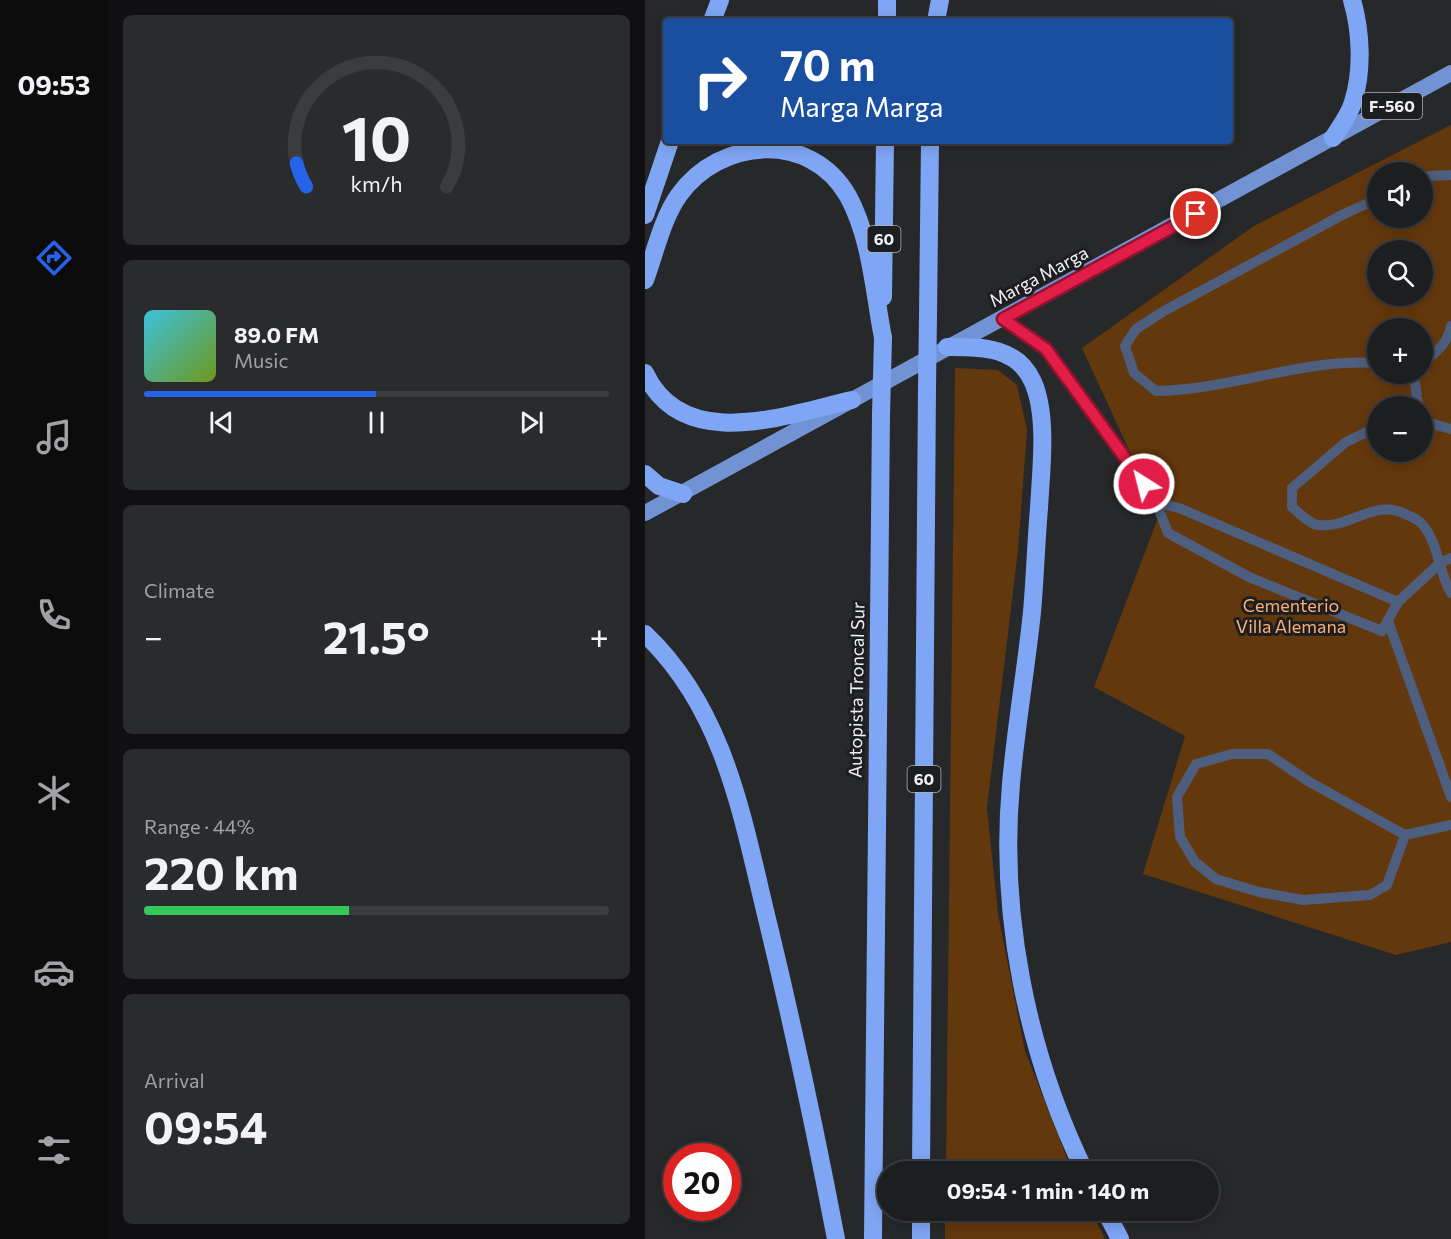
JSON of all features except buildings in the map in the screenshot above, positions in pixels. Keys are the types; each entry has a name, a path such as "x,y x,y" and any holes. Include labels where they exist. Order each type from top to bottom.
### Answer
{"highway":[{"path":"713,18 720,0"},
{"path":"887,0 887,18"},
{"path":"931,0 931,18"},
{"path":"937,18 940,0"},
{"path":"1333,138 1353,103 1359,68 1358,21 1352,0"},
{"path":"645,215 669,144"},
{"name":"Autopista Troncal Sur","path":"873,1239 885,144"},
{"name":"60","path":"921,1161 930,144"},
{"path":"645,280 672,206 689,183 710,165 734,153 750,149 782,150 813,160 837,181 847,194 859,218 883,338"},
{"path":"947,347 983,347 1003,351 1028,373 1038,401 1042,453 1032,613 1010,786 1010,880 1013,927 1030,1019 1057,1107 1080,1161"},
{"path":"645,373 669,403 682,412 712,423 728,424 772,418 852,400"},
{"path":"645,474 659,486 683,494"},
{"path":"645,634 668,658 703,708 728,764 801,1059 836,1239"},
{"path":"921,1221 921,1239"},
{"path":"1111,1221 1120,1239"}],"main road":[{"name":"Marga Marga","path":"645,513 1451,74"}],"lane":[{"path":"1433,176 1451,175"},
{"path":"1367,204 1344,214 1164,311 1136,329 1125,346 1134,373 1156,391 1226,385 1311,366 1367,362"},
{"path":"1003,319 1046,349 1157,502 1168,533 1249,577 1382,631 1398,602 1440,563 1451,558"},
{"path":"1450,330 1451,348"},
{"path":"1433,356 1450,330"},
{"path":"1433,424 1451,429"},
{"path":"1367,432 1346,442 1292,488 1292,507 1315,525 1337,525 1374,509 1401,511 1421,522 1435,544 1444,581 1451,593"},
{"path":"1157,502 1179,508 1398,602"},
{"path":"1388,621 1451,797"},
{"path":"1405,835 1387,885 1369,894 1303,900 1259,892 1216,879 1195,862 1180,837 1177,796 1196,764 1232,754 1268,754 1308,781 1405,835 1451,825"}],"green space":[{"name":"Cementerio Villa Alemana","path":"1451,125 1451,942 1396,955 1143,874 1185,736 1094,687 1159,515 1082,348 1254,226 1367,168 1367,228 1433,228 1433,162 1379,162"},
{"path":"955,368 998,370 1017,385 1027,430 1018,550 987,808 998,914 1025,1051 1068,1161 946,1161"},
{"path":"945,1221 1096,1221 1105,1239 945,1239"}],"route":[{"path":"1144,484 1046,349 1003,319 1196,214"}]}
